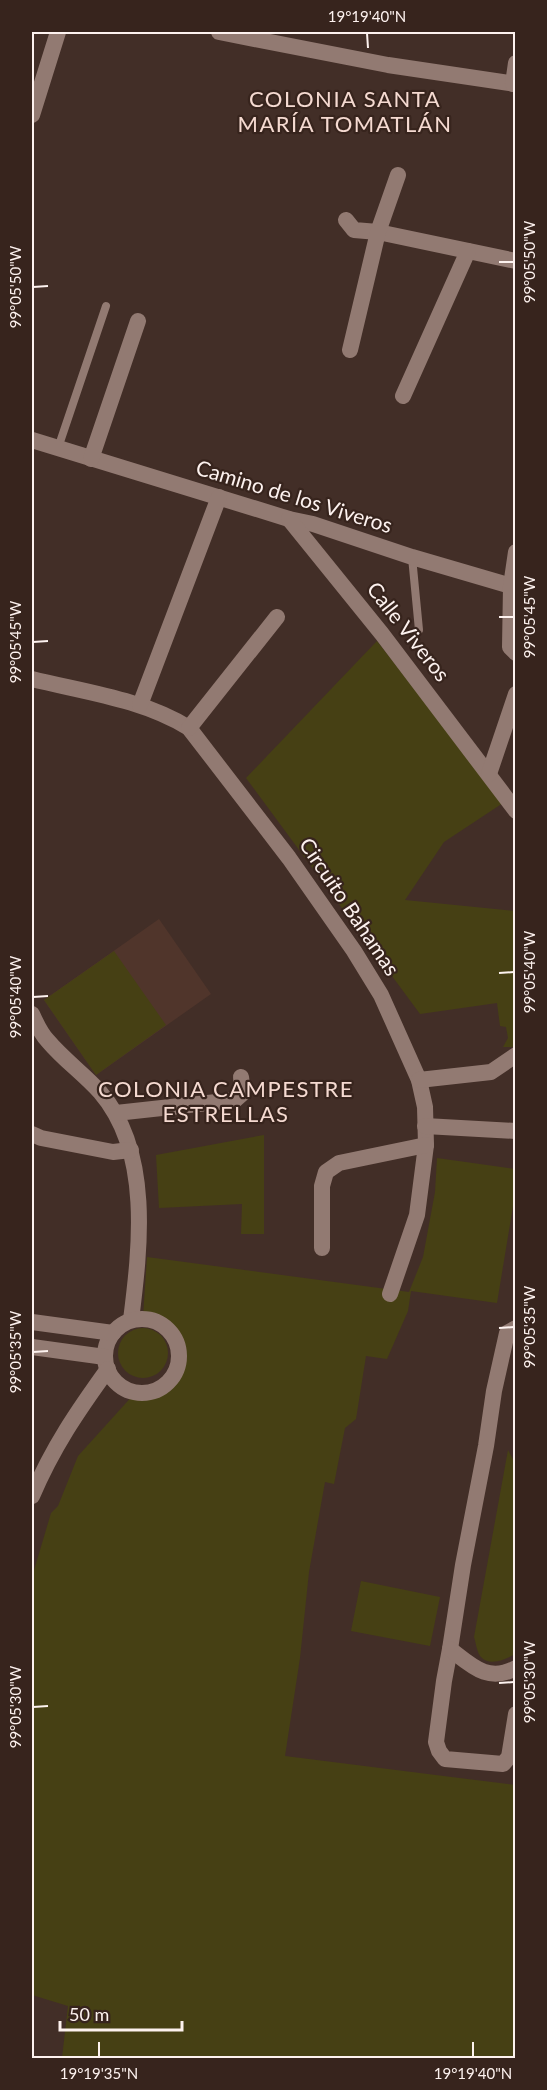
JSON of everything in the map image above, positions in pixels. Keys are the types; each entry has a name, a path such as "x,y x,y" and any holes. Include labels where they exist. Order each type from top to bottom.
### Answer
{"street":[{"path":"32,115 58,32"},
{"path":"219,32 388,65 514,84 516,63"},
{"path":"350,350 378,232 398,174"},
{"path":"346,220 354,230 378,232 516,261"},
{"path":"403,396 468,251"},
{"path":"91,459 138,321"},
{"name":"Camino de los Viveros","path":"32,440 289,519 313,524 412,558 513,582"},
{"path":"140,705 219,497"},
{"name":"Calle Viveros","path":"289,519 382,634 516,811"},
{"path":"516,552 510,647 516,653"},
{"path":"189,728 277,617"},
{"name":"Circuito Bahamas","path":"32,679 140,705 167,715 189,728 290,858 354,951 381,995 419,1080 425,1107 426,1145 417,1215 390,1294"},
{"path":"489,774 516,694"},
{"path":"32,1014 39,1039 100,1092 116,1113 130,1150 139,1198 139,1243 131,1320"},
{"path":"419,1080 491,1072 516,1055"},
{"path":"116,1113 235,1100 243,1093 241,1077"},
{"path":"425,1126 516,1131"},
{"path":"32,1134 40,1138 113,1152 130,1150"},
{"path":"322,1248 322,1186 326,1172 339,1163 426,1145"},
{"path":"149,1319 166,1326 174,1336 178,1347 180,1360 176,1372 169,1382 147,1393 123,1388 114,1380 107,1363 107,1344 113,1333 121,1325 131,1320 149,1319"},
{"path":"32,1322 113,1333"},
{"path":"511,1330 494,1391 463,1565 444,1681 436,1743 439,1751 445,1759 502,1764 509,1757 516,1714"},
{"path":"32,1347 107,1363"},
{"path":"32,1496 48,1460 107,1363"},
{"path":"450,1649 471,1665 489,1674 507,1673 516,1668"}],"lane":[{"path":"58,448 106,306"},
{"path":"412,558 418,630"}],"shaded area":[{"path":"377,641 503,803 444,842 405,900 515,911 515,1047 503,1047 508,1038 506,1027 500,1026 497,1003 420,1014 246,778"},
{"path":"159,919 211,994 96,1075 44,1000"},
{"path":"114,951 166,1025 96,1075 44,1000"},
{"path":"264,1135 264,1234 241,1234 242,1204 159,1208 156,1155"},
{"path":"437,1158 515,1169 515,1194 497,1303 411,1291 408,1311 387,1359 366,1356 356,1419 345,1428 334,1484 325,1482 309,1572 300,1658 285,1756 515,1785 515,2058 62,2058 68,2006 32,1995 32,1577 51,1513 58,1506 78,1456 135,1393 153,1391 167,1383 176,1373 180,1360 178,1347 172,1334 160,1324 143,1317 147,1257 409,1292 423,1257 435,1192"},
{"path":"138,1328 148,1328 161,1335 168,1348 168,1358 161,1371 148,1378 138,1378 129,1374 122,1367 118,1358 118,1348 122,1339 129,1332"},
{"path":"508,1450 516,1465 515,1654 494,1662 485,1660 480,1655 474,1637"},
{"path":"361,1581 440,1597 430,1646 351,1631"}],"district":[{"name":"COLONIA SANTA MARÍA TOMATLÁN","path":"345,112"},
{"name":"COLONIA CAMPESTRE ESTRELLAS","path":"226,1102"}]}
